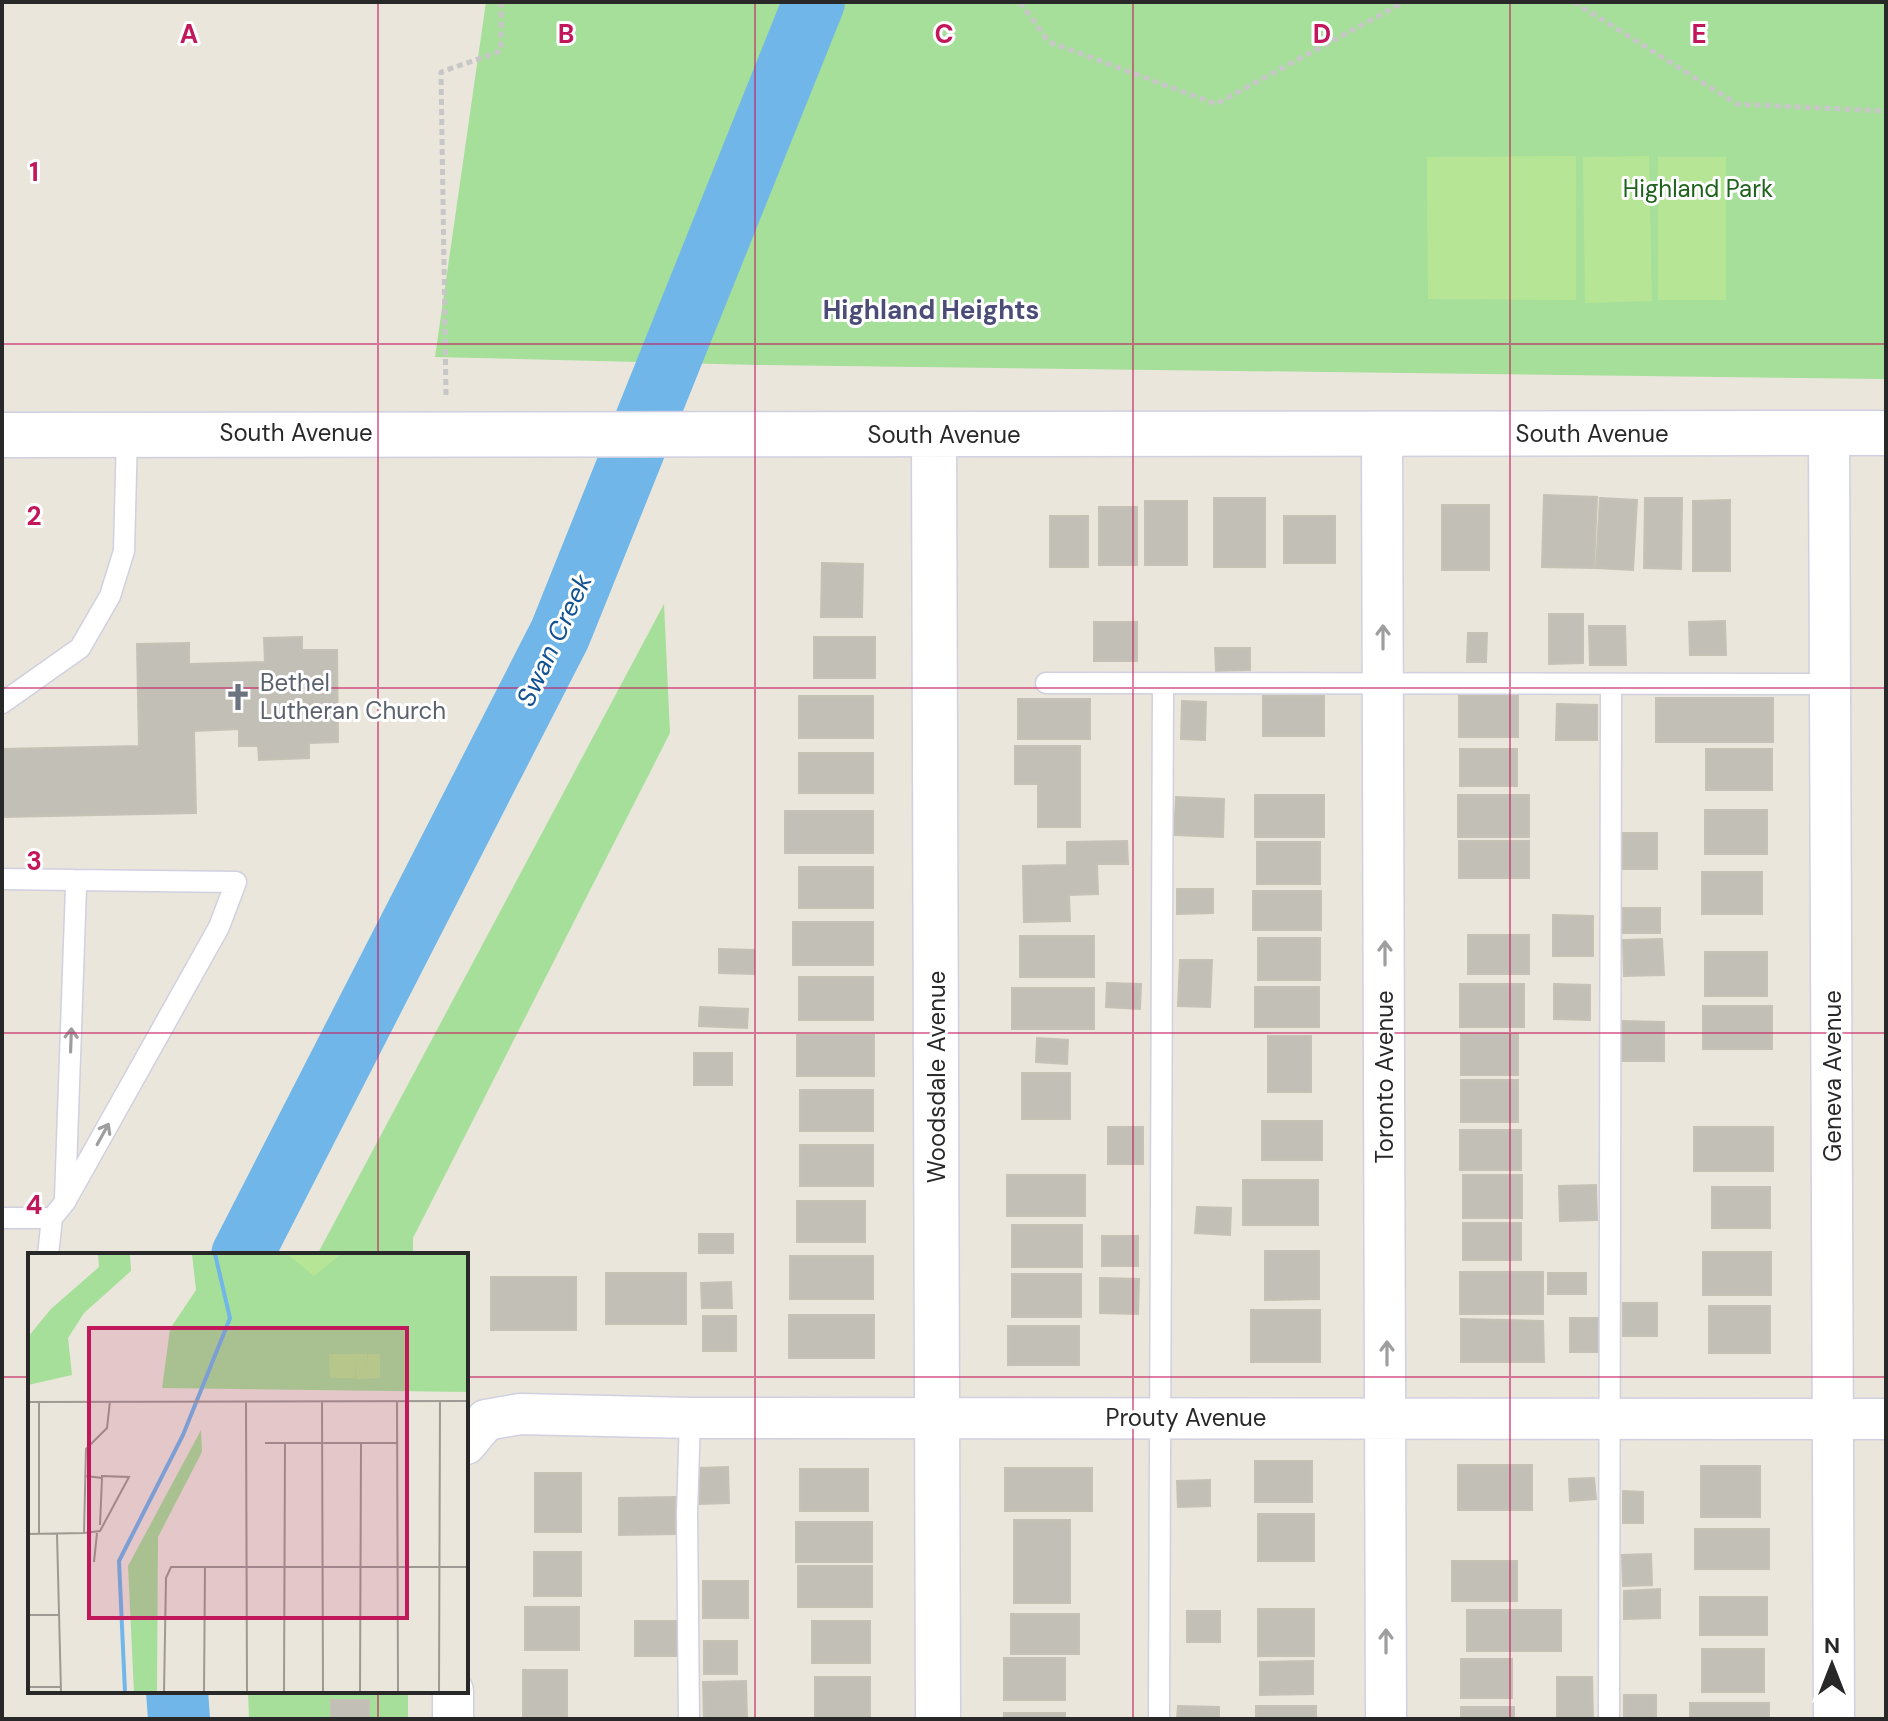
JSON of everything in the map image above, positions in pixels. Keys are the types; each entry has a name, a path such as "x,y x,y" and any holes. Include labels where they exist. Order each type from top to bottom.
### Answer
{"street":[{"name":"South Avenue","path":"2,435 446,432 873,435 1886,433"},
{"name":"Toronto Avenue","path":"1382,434 1386,1719"},
{"name":"Geneva Avenue","path":"1829,434 1836,1418 1834,1719"},
{"name":"Woodsdale Avenue","path":"934,435 938,1719"},
{"name":"Prouty Avenue","path":"476,1432 520,1414 690,1418 1886,1419"},
{"path":"453,1693 453,1719"}],"lane":[{"path":"2,703 80,648 110,596 124,551 127,434"},
{"path":"1046,683 1831,684"},
{"path":"1159,1719 1163,683"},
{"path":"1609,1719 1611,684"},
{"path":"2,879 74,884 236,882 219,927 65,1202 52,1218 48,1253"},
{"path":"65,1202 74,884"},
{"path":"2,1218 52,1218"},
{"path":"689,1719 687,1514 690,1418"}],"path":[{"path":"446,432 441,72 501,51 501,2"},
{"path":"1020,2 1049,42 1216,104 1404,2"},
{"path":"1574,2 1737,104 1886,111"}],"green space":[{"name":"Highland Park","path":"486,2 1886,2 1886,379 758,365 435,357"},
{"path":"1576,156 1576,300 1428,299 1427,157"},
{"path":"1649,156 1652,301 1585,303 1583,157"},
{"path":"1658,157 1726,157 1726,300 1658,300"},
{"path":"664,604 670,733 413,1238 413,1253 318,1253"},
{"path":"248,1693 408,1693 408,1719 249,1719"}],"building":[{"path":"1544,495 1597,497 1594,568 1542,567"},
{"path":"1214,498 1265,498 1265,567 1214,567"},
{"path":"1600,498 1637,500 1633,570 1596,568"},
{"path":"1645,498 1682,498 1681,569 1644,568"},
{"path":"1730,500 1730,571 1693,571 1693,501"},
{"path":"1145,501 1187,501 1187,565 1145,565"},
{"path":"1442,505 1489,505 1489,570 1442,570"},
{"path":"1099,507 1137,507 1137,565 1099,565"},
{"path":"1050,516 1088,516 1088,567 1050,567"},
{"path":"1284,516 1335,516 1335,563 1284,563"},
{"path":"822,563 863,564 862,617 821,617"},
{"path":"1549,614 1583,614 1583,663 1549,664"},
{"path":"1725,621 1726,655 1690,655 1689,622"},
{"path":"1094,622 1137,622 1137,661 1094,661"},
{"path":"1589,626 1625,626 1626,665 1590,665"},
{"path":"1468,633 1487,633 1486,662 1467,662"},
{"name":"Bethel Lutheran Church","path":"302,637 302,650 337,650 338,742 309,743 309,758 259,760 258,746 239,746 239,729 194,731 196,813 3,817 2,749 139,746 137,644 189,643 189,664 265,662 264,638"},
{"path":"814,637 875,637 875,678 814,678"},
{"path":"1215,648 1250,648 1250,670 1216,671"},
{"path":"1459,695 1518,695 1518,737 1459,737"},
{"path":"799,696 873,696 873,738 799,738"},
{"path":"1263,696 1324,696 1324,736 1263,736"},
{"path":"1656,698 1773,698 1773,742 1656,742"},
{"path":"1018,699 1090,699 1090,739 1018,739"},
{"path":"1182,701 1206,702 1205,740 1181,739"},
{"path":"1557,704 1597,705 1597,740 1556,740"},
{"path":"1015,746 1080,746 1080,827 1038,827 1038,784 1015,784"},
{"path":"1460,749 1517,749 1517,786 1460,786"},
{"path":"1706,749 1772,749 1772,790 1706,790"},
{"path":"799,753 873,753 873,793 799,793"},
{"path":"1255,795 1324,795 1324,837 1255,837"},
{"path":"1458,795 1529,795 1529,837 1458,837"},
{"path":"1176,797 1224,799 1223,837 1174,835"},
{"path":"1705,810 1767,810 1767,854 1705,854"},
{"path":"785,811 873,811 873,853 785,853"},
{"path":"1623,833 1657,833 1657,869 1623,869"},
{"path":"1127,841 1128,864 1097,864 1098,894 1069,895 1070,921 1024,922 1023,866 1067,865 1067,842"},
{"path":"1459,841 1529,841 1529,878 1459,878"},
{"path":"1257,842 1320,842 1320,884 1257,884"},
{"path":"799,867 873,867 873,908 799,908"},
{"path":"1702,872 1762,872 1762,914 1702,914"},
{"path":"1177,889 1213,889 1213,913 1177,914"},
{"path":"1253,891 1321,891 1321,930 1253,930"},
{"path":"1623,908 1660,908 1660,933 1623,933"},
{"path":"1553,915 1593,916 1593,956 1553,956"},
{"path":"793,922 873,922 873,965 793,965"},
{"path":"1468,935 1529,935 1529,974 1468,974"},
{"path":"1020,936 1094,936 1094,977 1020,977"},
{"path":"1258,938 1320,938 1320,980 1258,980"},
{"path":"1662,939 1664,975 1624,976 1623,940"},
{"path":"719,949 754,950 754,974 719,973"},
{"path":"1705,952 1767,952 1767,996 1705,996"},
{"path":"1180,960 1212,960 1210,1007 1178,1006"},
{"path":"799,977 873,977 873,1020 799,1020"},
{"path":"1107,983 1141,984 1140,1009 1106,1007"},
{"path":"1460,984 1524,984 1524,1027 1460,1027"},
{"path":"1554,984 1590,985 1590,1020 1554,1019"},
{"path":"1255,987 1319,987 1319,1027 1255,1027"},
{"path":"1012,988 1094,988 1094,1029 1012,1029"},
{"path":"1703,1006 1772,1006 1772,1049 1703,1049"},
{"path":"700,1007 748,1009 747,1028 699,1026"},
{"path":"1622,1021 1664,1022 1664,1061 1622,1061"},
{"path":"1461,1034 1518,1034 1518,1075 1461,1075"},
{"path":"797,1035 874,1035 874,1076 797,1076"},
{"path":"1268,1036 1311,1036 1311,1092 1268,1092"},
{"path":"1037,1038 1068,1040 1067,1064 1036,1062"},
{"path":"694,1053 732,1053 732,1085 694,1085"},
{"path":"1022,1073 1070,1073 1070,1119 1022,1119"},
{"path":"1461,1080 1518,1080 1518,1122 1461,1122"},
{"path":"800,1090 873,1090 873,1131 800,1131"},
{"path":"1262,1121 1322,1121 1322,1160 1262,1160"},
{"path":"1108,1127 1143,1127 1143,1164 1108,1164"},
{"path":"1694,1127 1773,1127 1773,1171 1694,1171"},
{"path":"1460,1130 1521,1130 1521,1170 1460,1170"},
{"path":"800,1145 873,1145 873,1186 800,1186"},
{"path":"1007,1175 1085,1175 1085,1216 1007,1216"},
{"path":"1463,1175 1522,1175 1522,1218 1463,1218"},
{"path":"1243,1180 1318,1180 1318,1225 1243,1225"},
{"path":"1596,1185 1597,1220 1560,1221 1559,1186"},
{"path":"1712,1187 1770,1187 1770,1228 1712,1228"},
{"path":"797,1201 865,1201 865,1242 797,1242"},
{"path":"1197,1207 1231,1208 1230,1235 1195,1233"},
{"path":"1463,1223 1521,1223 1521,1260 1463,1260"},
{"path":"1012,1225 1082,1225 1082,1267 1012,1267"},
{"path":"699,1234 733,1234 733,1253 699,1253"},
{"path":"1102,1236 1138,1236 1138,1266 1102,1266"},
{"path":"1265,1251 1319,1251 1319,1299 1265,1300"},
{"path":"1703,1252 1771,1252 1771,1295 1703,1295"},
{"path":"790,1256 873,1256 873,1299 790,1299"},
{"path":"1460,1272 1543,1272 1543,1314 1460,1314"},
{"path":"606,1273 686,1273 686,1324 606,1324"},
{"path":"1548,1273 1586,1273 1586,1294 1548,1294"},
{"path":"1012,1274 1081,1274 1081,1317 1012,1317"},
{"path":"491,1277 576,1277 576,1330 491,1330"},
{"path":"1100,1278 1139,1279 1138,1314 1100,1313"},
{"path":"731,1282 732,1308 702,1308 701,1283"},
{"path":"1623,1303 1657,1303 1657,1336 1623,1336"},
{"path":"1709,1306 1770,1306 1770,1353 1709,1353"},
{"path":"1251,1310 1320,1310 1320,1362 1251,1362"},
{"path":"789,1315 874,1315 874,1358 789,1358"},
{"path":"703,1316 736,1316 736,1351 703,1351"},
{"path":"1570,1318 1600,1318 1600,1352 1570,1352"},
{"path":"1461,1319 1543,1321 1544,1362 1461,1362"},
{"path":"1008,1326 1079,1326 1079,1365 1008,1365"},
{"path":"1255,1461 1312,1461 1312,1502 1255,1502"},
{"path":"1458,1465 1532,1465 1532,1510 1458,1510"},
{"path":"1701,1466 1760,1466 1760,1517 1701,1517"},
{"path":"728,1467 729,1503 700,1504 699,1468"},
{"path":"1005,1468 1092,1468 1092,1511 1005,1511"},
{"path":"800,1469 868,1469 868,1511 800,1511"},
{"path":"535,1473 581,1473 581,1532 535,1532"},
{"path":"1594,1478 1596,1499 1570,1501 1569,1479"},
{"path":"1210,1480 1210,1506 1178,1507 1177,1481"},
{"path":"1623,1491 1643,1492 1643,1523 1623,1523"},
{"path":"675,1497 675,1534 619,1535 619,1498"},
{"path":"1258,1514 1314,1514 1314,1561 1258,1561"},
{"path":"1014,1520 1070,1520 1070,1603 1014,1603"},
{"path":"796,1522 872,1522 872,1562 796,1562"},
{"path":"1695,1529 1769,1529 1769,1569 1695,1569"},
{"path":"534,1552 581,1552 581,1596 534,1596"},
{"path":"1651,1554 1652,1585 1623,1586 1622,1555"},
{"path":"1452,1561 1517,1561 1517,1601 1452,1601"},
{"path":"798,1566 872,1566 872,1607 798,1607"},
{"path":"703,1581 748,1581 748,1618 703,1618"},
{"path":"1660,1589 1660,1618 1624,1619 1624,1591"},
{"path":"1700,1597 1767,1597 1767,1635 1700,1635"},
{"path":"525,1607 579,1607 579,1650 525,1650"},
{"path":"1258,1609 1314,1609 1314,1656 1258,1656"},
{"path":"1467,1610 1561,1610 1561,1651 1467,1651"},
{"path":"1187,1611 1220,1611 1220,1642 1187,1642"},
{"path":"1011,1614 1079,1614 1079,1654 1011,1654"},
{"path":"635,1621 678,1621 678,1656 635,1656"},
{"path":"812,1621 870,1621 870,1663 812,1663"},
{"path":"704,1641 737,1641 737,1674 704,1674"},
{"path":"1702,1649 1764,1649 1764,1692 1702,1692"},
{"path":"1004,1658 1065,1658 1065,1700 1004,1700"},
{"path":"1461,1659 1512,1659 1512,1698 1461,1698"},
{"path":"1313,1661 1313,1694 1260,1695 1260,1662"},
{"path":"523,1670 567,1670 567,1716 523,1716"},
{"path":"815,1677 870,1677 870,1719 815,1719"},
{"path":"1557,1677 1592,1677 1593,1719 1557,1719"},
{"path":"746,1681 747,1719 704,1719 703,1682"},
{"path":"1624,1695 1656,1695 1656,1719 1624,1719"},
{"path":"331,1700 369,1700 369,1719 331,1719"},
{"path":"1690,1703 1769,1703 1769,1719 1690,1719"},
{"path":"1178,1706 1219,1707 1219,1719 1177,1719"},
{"path":"1256,1706 1316,1706 1316,1719 1256,1719"},
{"path":"1461,1707 1514,1707 1514,1719 1461,1719"},
{"path":"1004,1713 1065,1713 1065,1719 1004,1719"}],"waterway":[{"name":"Swan Creek","path":"243,1253 560,634 814,2"},
{"name":"Swan Creek","path":"177,1693 179,1719"}],"place":[{"name":"Bethel Lutheran Church","path":"238,697"}],"district":[{"name":"Highland Heights","path":"931,310"}]}
